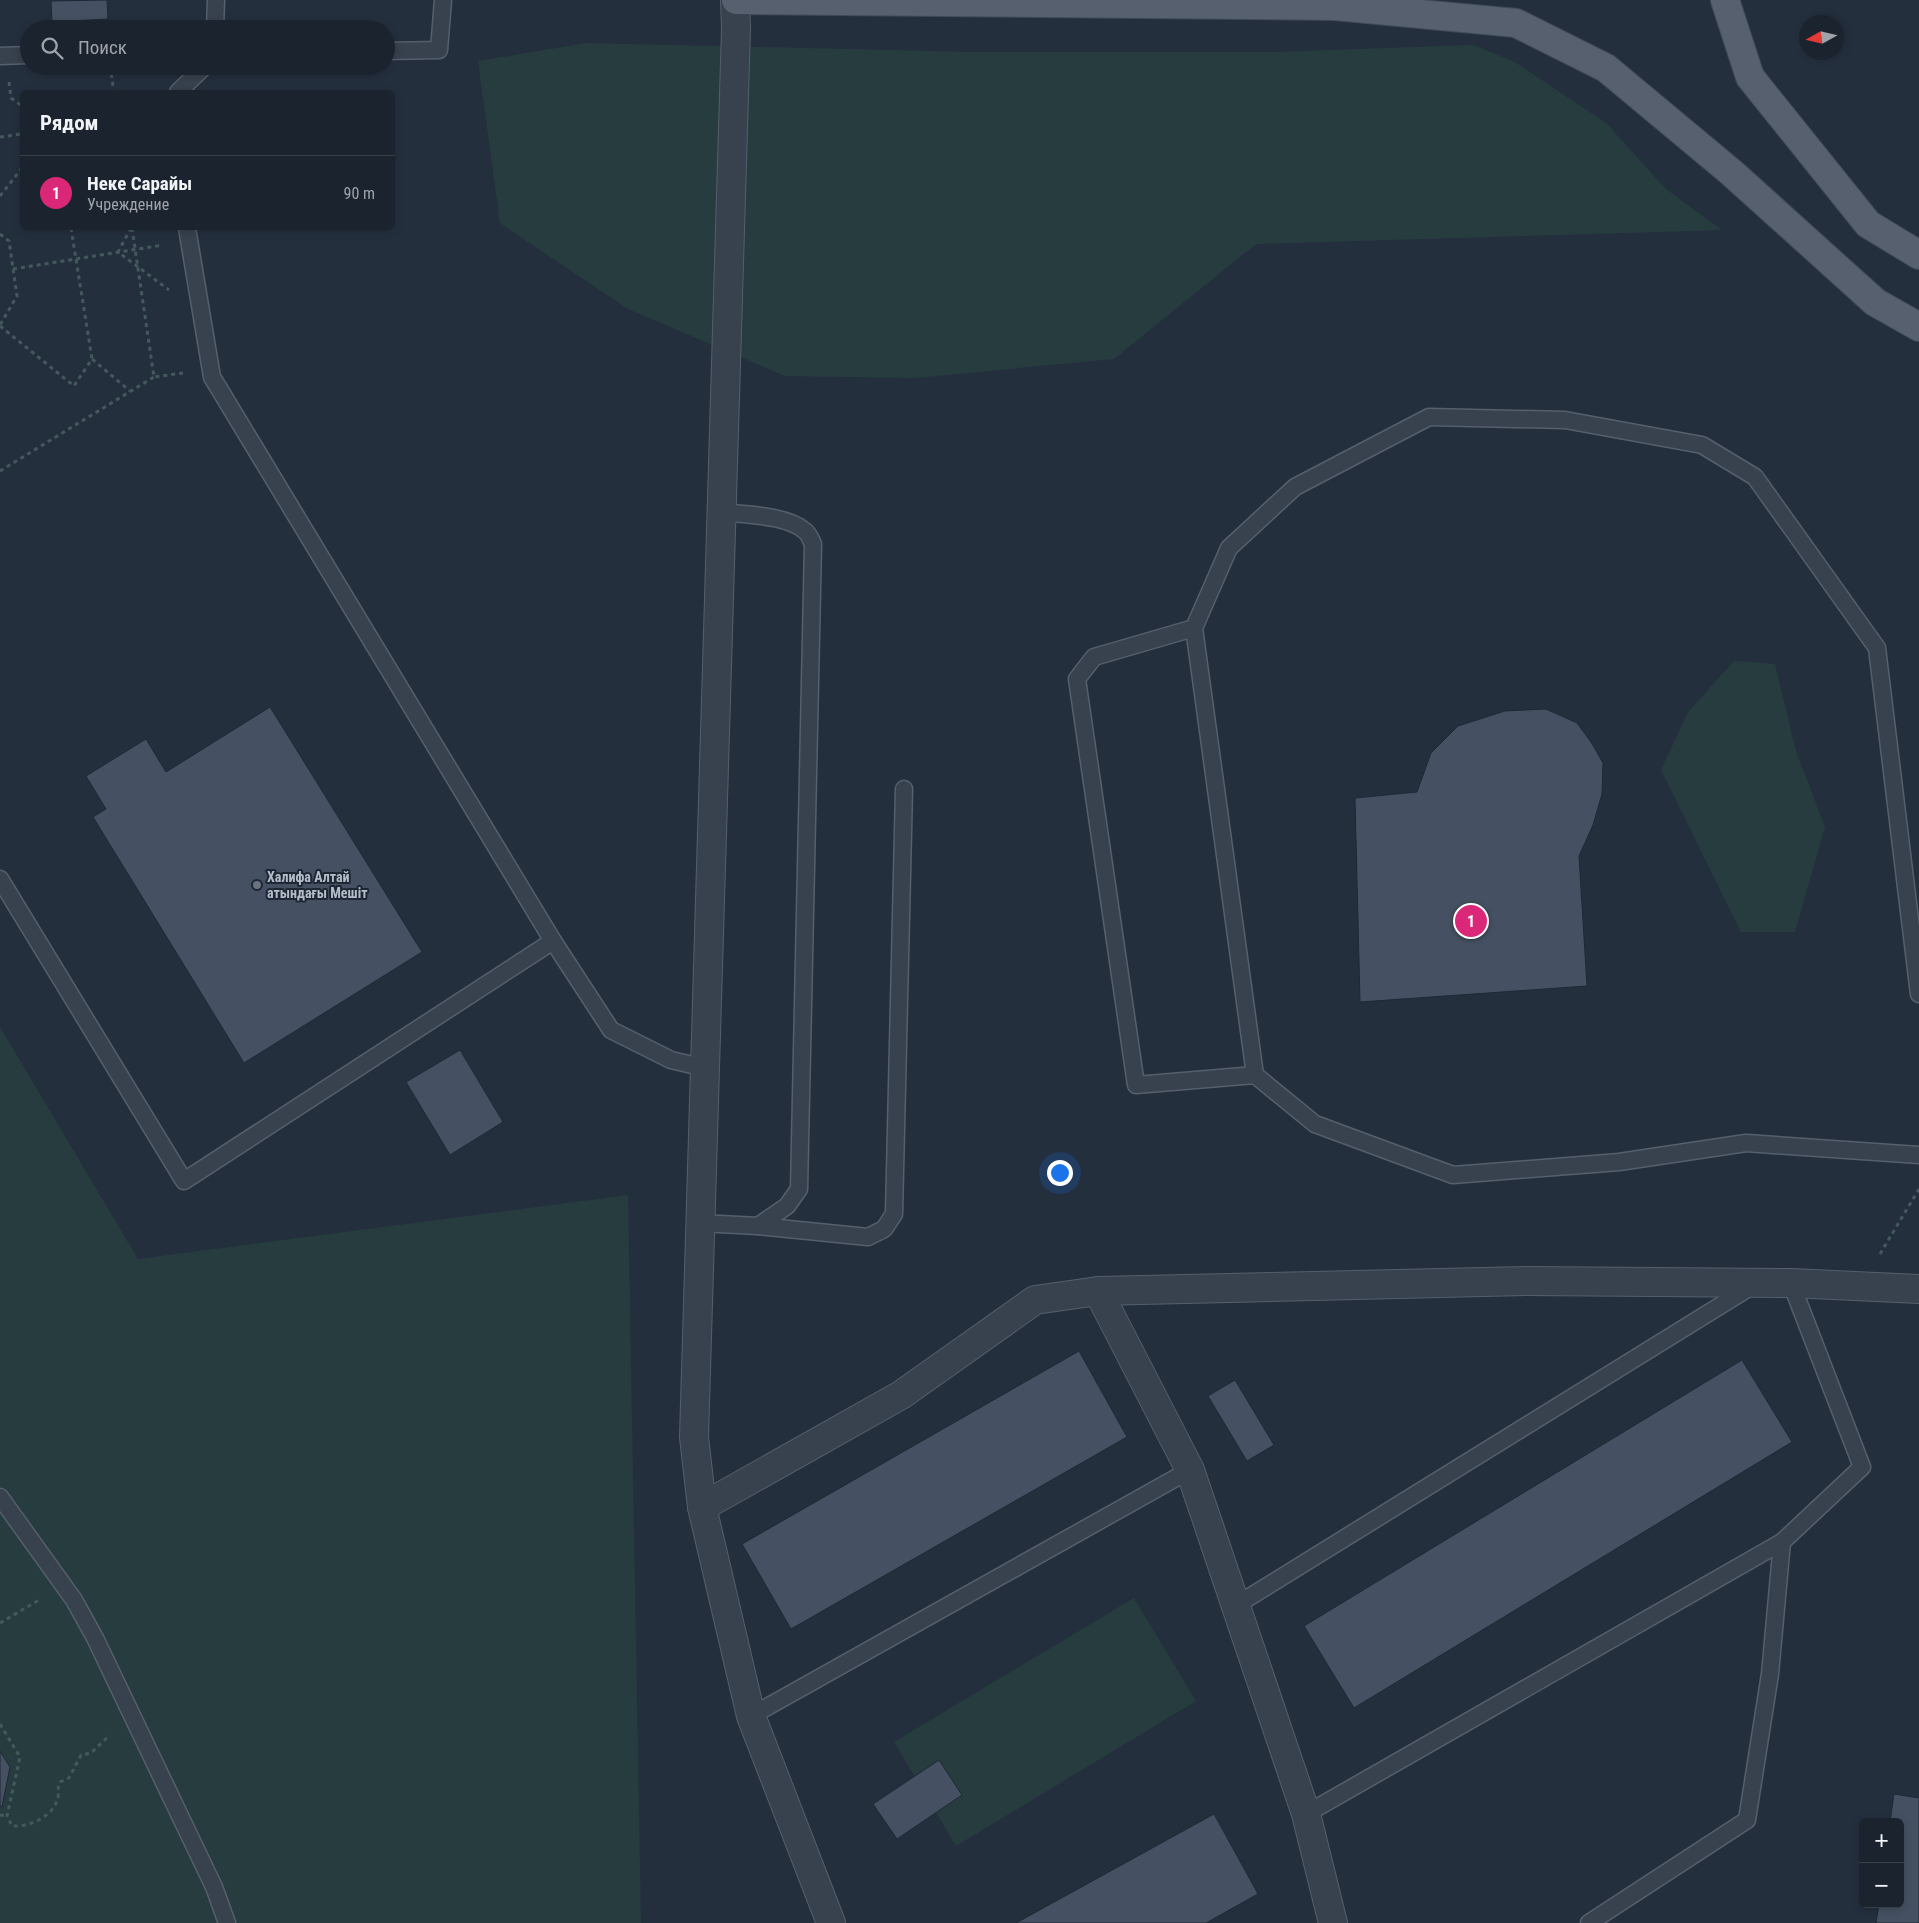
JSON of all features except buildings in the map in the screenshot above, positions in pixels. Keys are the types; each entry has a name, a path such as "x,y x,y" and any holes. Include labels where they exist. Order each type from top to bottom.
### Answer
{"main road":[{"path":"736,0 1335,6 1516,23 1606,68 1732,173 1875,302 1919,327"},
{"path":"1725,0 1750,77 1868,224 1919,255"}],"street":[{"path":"736,0 694,1437 702,1507 751,1716 831,1923"},
{"path":"702,1507 901,1394 1035,1300 1098,1291 1517,1281 1791,1283 1919,1289"},
{"path":"1098,1291 1190,1470 1306,1814 1329,1921"}],"lane":[{"path":"215,20 216,0"},
{"path":"395,51 439,50 443,0"},
{"path":"0,56 20,56"},
{"path":"180,90 196,75"},
{"path":"188,234 212,378 553,941 611,1030 671,1060 705,1068"},
{"path":"1919,994 1877,648 1755,477 1702,445 1565,420 1429,417 1295,487 1229,548 1194,628 1255,1075 1314,1124 1453,1175 1619,1162 1746,1143 1919,1155"},
{"path":"722,512 782,520 796,524 807,532 813,544 799,1189 787,1206 758,1226"},
{"path":"1194,628 1094,657 1077,679 1136,1085 1255,1075"},
{"path":"700,1222 868,1237 884,1229 894,1214 904,789"},
{"path":"0,879 184,1181 553,941"},
{"path":"1236,1606 1756,1283"},
{"path":"1306,1814 1782,1542 1862,1467 1791,1283"},
{"path":"751,1716 1190,1470"},
{"path":"0,1497 74,1600 95,1638 214,1887 227,1923"},
{"path":"1589,1923 1747,1820 1770,1674 1782,1542"}],"path":[{"path":"111,75 114,90"},
{"path":"0,137 20,134"},
{"path":"0,196 20,171"},
{"path":"70,230 92,359 130,391"},
{"path":"118,252 131,230"},
{"path":"132,230 154,377"},
{"path":"0,234 9,240 17,296 0,325 74,386 92,359"},
{"path":"13,269 134,249 188,234"},
{"path":"118,252 137,268 202,314"},
{"path":"0,471 154,377 211,369"},
{"path":"1860,1286 1919,1189"},
{"path":"0,1623 63,1585"},
{"path":"0,1724 20,1756 7,1816 12,1826 30,1825 50,1811 58,1798 57,1788 60,1782 69,1778 81,1755 91,1753 115,1730 134,1721"},
{"path":"0,1815 7,1816"}],"green space":[{"path":"587,43 973,52 1276,52 1473,45 1515,62 1606,123 1666,189 1722,230 1256,244 1114,359 915,378 785,376 628,309 500,223 478,61"},
{"path":"1734,661 1775,664 1796,751 1825,827 1795,932 1741,932 1661,770 1688,712"},
{"path":"0,1027 138,1259 628,1195 641,1923 0,1923"},
{"path":"1134,1598 1196,1701 956,1846 894,1742"}],"place":[{"name":"Халифа Алтай атындағы Мешіт","path":"257,885"},
{"name":"Неке Сарайы","path":"1471,921"}]}
